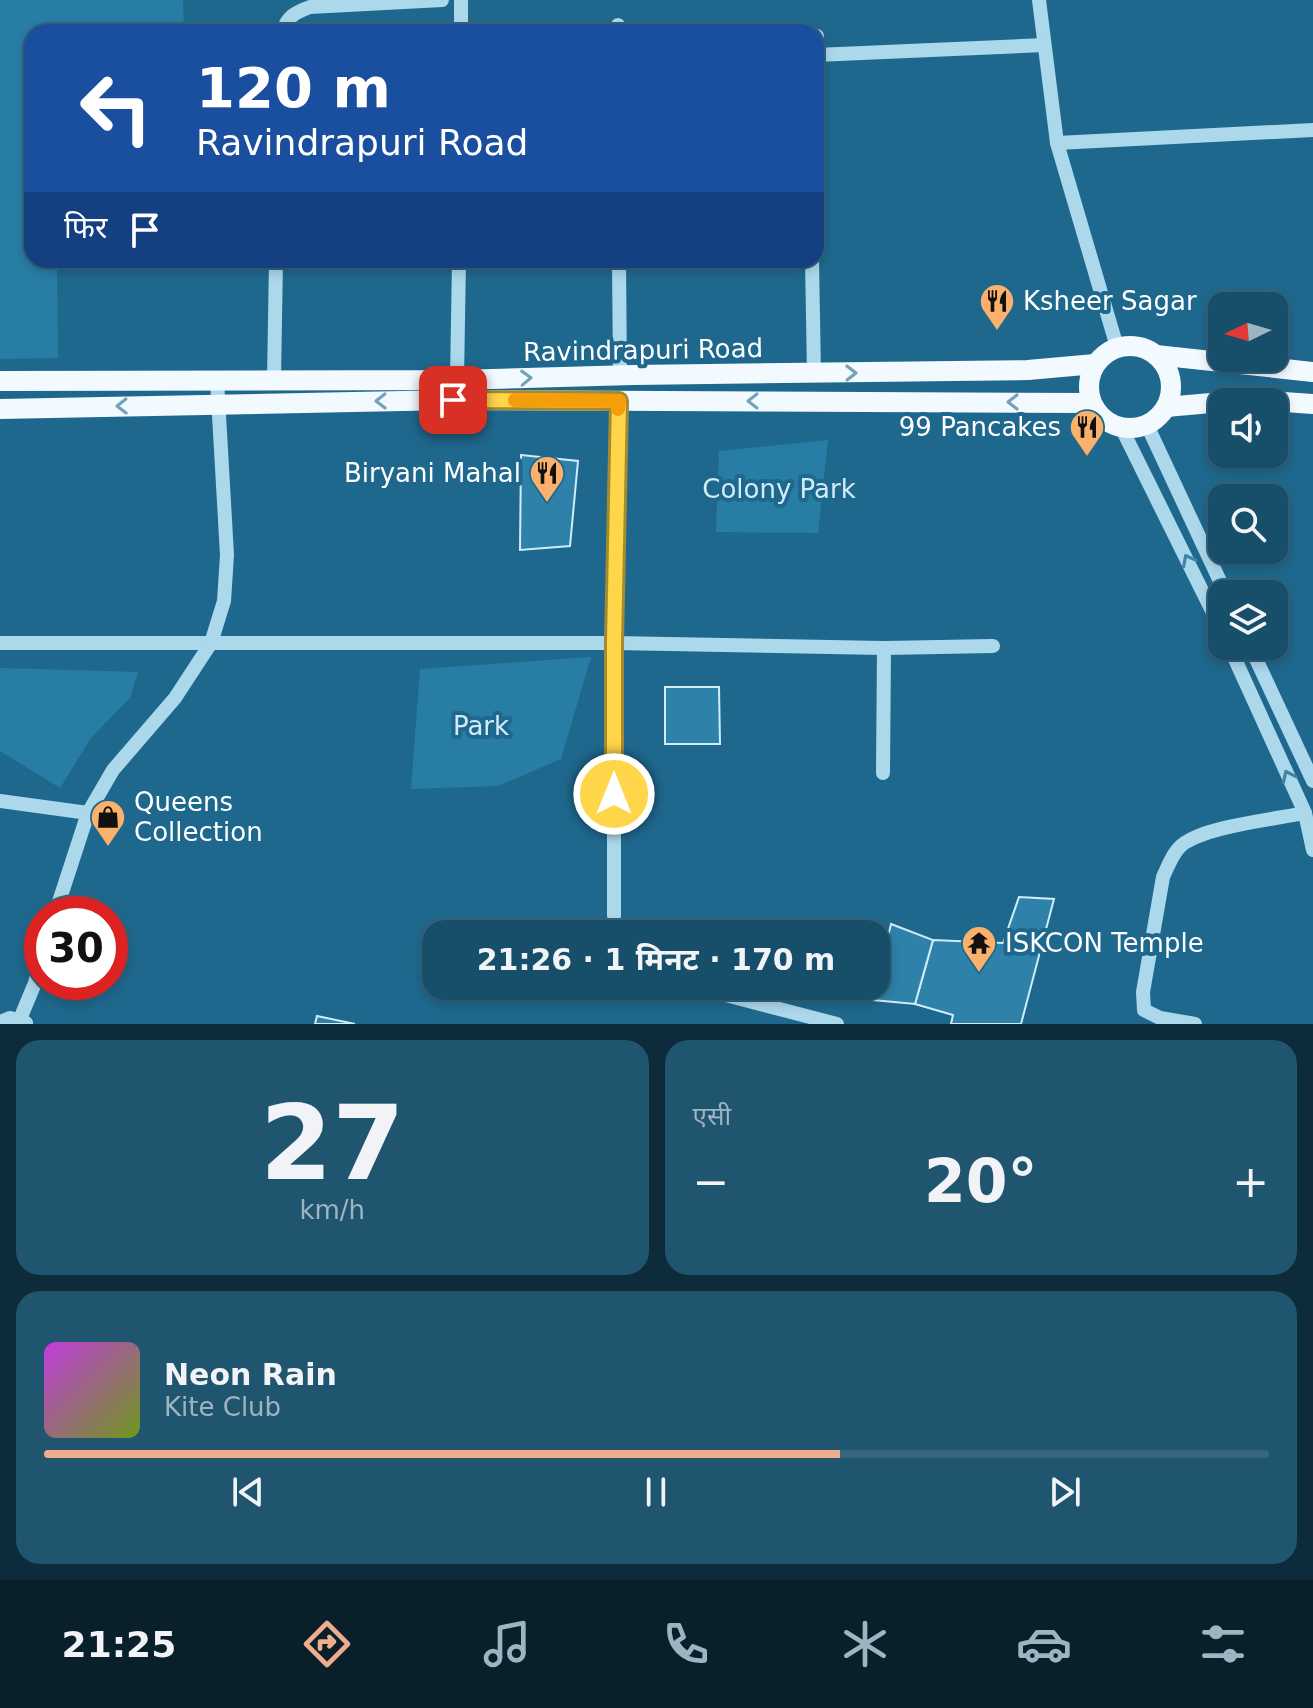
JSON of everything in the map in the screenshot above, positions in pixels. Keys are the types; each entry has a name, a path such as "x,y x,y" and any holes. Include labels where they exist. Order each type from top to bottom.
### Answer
{"main road":[{"path":"1131,345 1145,348 1165,366 1170,379 1170,394 1166,407 1147,425 1134,428 1108,423 1091,403 1088,390 1095,364 1104,354 1117,347 1131,345"},
{"path":"1156,355 1313,372"},
{"name":"Ravindrapuri Road","path":"0,381 457,380 1028,370 1095,364"},
{"name":"Ravindrapuri Road","path":"0,409 619,401 1091,403"},
{"path":"1288,402 1313,404"},
{"path":"1166,407 1208,403"}],"street":[{"path":"285,24 294,13 310,7 442,0"},
{"path":"461,0 461,24"},
{"path":"1039,0 1057,143 1117,347"},
{"path":"824,55 1044,45"},
{"path":"1057,143 1313,130"},
{"path":"274,380 276,268"},
{"path":"457,380 459,268"},
{"path":"619,268 620,375"},
{"path":"812,268 814,374"},
{"path":"61,896 88,813 113,770 175,698 211,643 224,601 227,555 217,380"},
{"path":"614,916 614,643 619,401"},
{"path":"1147,425 1219,580"},
{"path":"1121,427 1208,603"},
{"path":"0,643 993,646"},
{"path":"883,773 884,648"},
{"path":"1235,660 1305,813 1313,850"},
{"path":"1257,660 1313,781"},
{"path":"0,801 88,813"},
{"path":"1195,1024 1160,1018 1144,1010 1143,992 1163,877 1170,862 1187,841 1230,828 1305,813"},
{"path":"0,1022 10,1018 23,1022 30,1000"},
{"path":"745,1000 837,1024"}],"green space":[{"path":"0,0 183,0 184,24 24,24 24,268 57,268 58,358 0,359"},
{"name":"Colony Park","path":"828,440 818,533 716,532 719,451"},
{"name":"Park","path":"591,657 561,759 498,786 411,789 420,669"},
{"path":"0,668 138,672 130,698 91,738 60,788 0,751"}],"building":[{"name":"Biryani Mahal","path":"521,455 578,461 570,546 520,550"},
{"path":"665,687 719,687 720,744 665,744"},
{"name":"ISKCON Temple","path":"1019,897 1054,899 1021,1024 951,1024 953,1015 915,1004 933,940 1003,943"},
{"path":"891,924 933,940 915,1004 873,1000 890,1000"},
{"path":"317,1016 355,1024 315,1024"}],"slow traffic":[{"path":"515,400 619,401 618,409"}],"place":[{"name":"Ksheer Sagar","path":"997,332"},
{"name":"99 Pancakes","path":"1087,458"},
{"name":"Biryani Mahal","path":"547,504"},
{"name":"Queens Collection","path":"108,848"},
{"name":"ISKCON Temple","path":"979,974"}],"route":[{"path":"453,400 619,401 614,794"}]}
